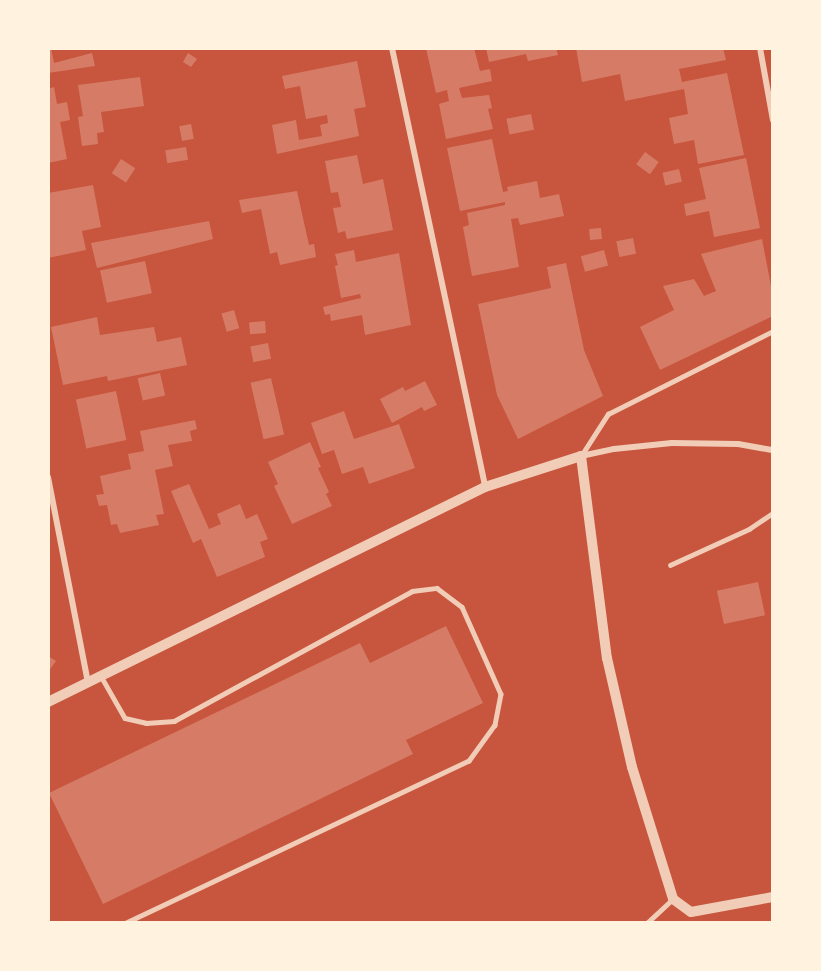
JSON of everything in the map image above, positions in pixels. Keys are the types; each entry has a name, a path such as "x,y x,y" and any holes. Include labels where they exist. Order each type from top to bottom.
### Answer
{"street":[{"path":"392,48 485,488"},
{"path":"760,48 773,120"},
{"path":"48,702 485,488 581,456 614,449 672,443 738,444 773,450"},
{"path":"581,456 607,658 632,767 673,899 691,912 773,897"},
{"path":"48,477 88,682"}],"lane":[{"path":"581,456 608,414 773,331"},
{"path":"670,565 749,529 773,513"},
{"path":"101,676 125,718 146,723 174,721 412,591 437,588 462,607 501,694 495,725 469,761 127,923"},
{"path":"647,923 673,899"}],"building":[{"path":"48,48 51,48 54,63 92,53 95,66 48,73"},
{"path":"426,48 474,48 480,71 490,69 492,81 459,88 462,98 489,95 492,108 488,109 493,129 446,139 439,104 449,101 447,90 436,93"},
{"path":"486,48 556,48 558,55 528,61 526,54 489,62"},
{"path":"576,48 723,48 726,60 679,69 682,82 727,73 744,155 698,164 694,140 674,144 669,118 688,114 684,89 625,101 620,74 582,82"},
{"path":"188,53 197,59 191,67 183,62"},
{"path":"357,61 366,107 354,109 359,136 277,154 272,125 296,120 299,140 322,136 320,125 328,123 327,115 306,119 300,86 285,89 282,76"},
{"path":"140,77 144,106 101,112 104,132 97,133 98,144 82,146 78,117 83,116 78,85"},
{"path":"54,87 57,104 67,102 70,120 60,122 67,159 48,163 48,89"},
{"path":"531,114 534,130 510,134 506,119"},
{"path":"191,124 194,139 182,141 179,126"},
{"path":"492,139 503,192 508,191 507,187 537,181 540,198 559,194 564,216 520,225 518,218 511,219 519,267 472,276 463,227 469,225 467,213 505,205 505,202 460,211 447,148"},
{"path":"186,147 188,160 167,163 165,150"},
{"path":"645,152 659,162 650,174 636,164"},
{"path":"357,155 363,184 383,179 393,230 347,239 345,231 338,233 333,208 341,207 338,192 331,193 325,161"},
{"path":"746,158 760,228 714,237 709,211 686,216 684,204 706,199 699,168"},
{"path":"121,159 135,168 126,183 112,173"},
{"path":"679,169 682,182 665,185 662,173"},
{"path":"93,185 101,227 82,231 86,250 48,258 48,193"},
{"path":"297,191 309,245 314,244 316,257 280,265 277,252 270,254 261,209 242,213 239,200"},
{"path":"209,221 213,239 97,268 91,243"},
{"path":"601,228 602,239 590,240 589,229"},
{"path":"633,238 636,254 619,257 616,241"},
{"path":"762,239 773,296 773,316 660,370 640,327 674,310 663,286 694,279 704,296 716,291 701,254"},
{"path":"354,250 356,262 399,253 411,325 365,335 362,315 331,321 330,314 325,315 323,307 361,298 360,294 341,298 335,266 338,265 335,254"},
{"path":"604,250 608,265 585,272 581,256"},
{"path":"145,261 152,293 107,303 100,271"},
{"path":"566,263 584,350 603,396 518,439 497,395 478,304 551,288 547,267"},
{"path":"234,310 239,328 227,332 222,314"},
{"path":"97,317 100,335 154,327 157,342 181,337 187,365 108,381 107,376 63,385 51,327"},
{"path":"265,321 266,333 250,334 249,322"},
{"path":"268,343 271,359 253,362 250,346"},
{"path":"160,373 165,395 143,401 138,378"},
{"path":"271,378 284,435 264,439 251,383"},
{"path":"425,381 437,405 424,411 422,407 392,423 380,399 403,387 405,391"},
{"path":"116,391 126,440 86,448 76,400"},
{"path":"344,411 354,439 399,424 415,468 369,484 363,467 342,474 334,450 322,454 311,423"},
{"path":"195,420 197,429 190,431 192,441 168,445 173,466 155,470 164,514 156,515 159,525 120,533 117,524 111,525 107,505 99,506 96,495 104,494 100,476 131,469 128,454 144,451 140,431"},
{"path":"310,442 321,467 318,468 329,492 326,494 332,506 292,524 274,486 278,484 268,462"},
{"path":"189,484 209,529 221,524 217,514 240,504 246,519 257,514 268,539 260,542 265,557 217,577 201,539 193,543 171,491"},
{"path":"758,582 765,615 724,624 717,591"},
{"path":"446,626 483,703 406,740 413,754 103,904 49,793 360,643 370,663"},
{"path":"48,656 56,661 48,672"}]}
